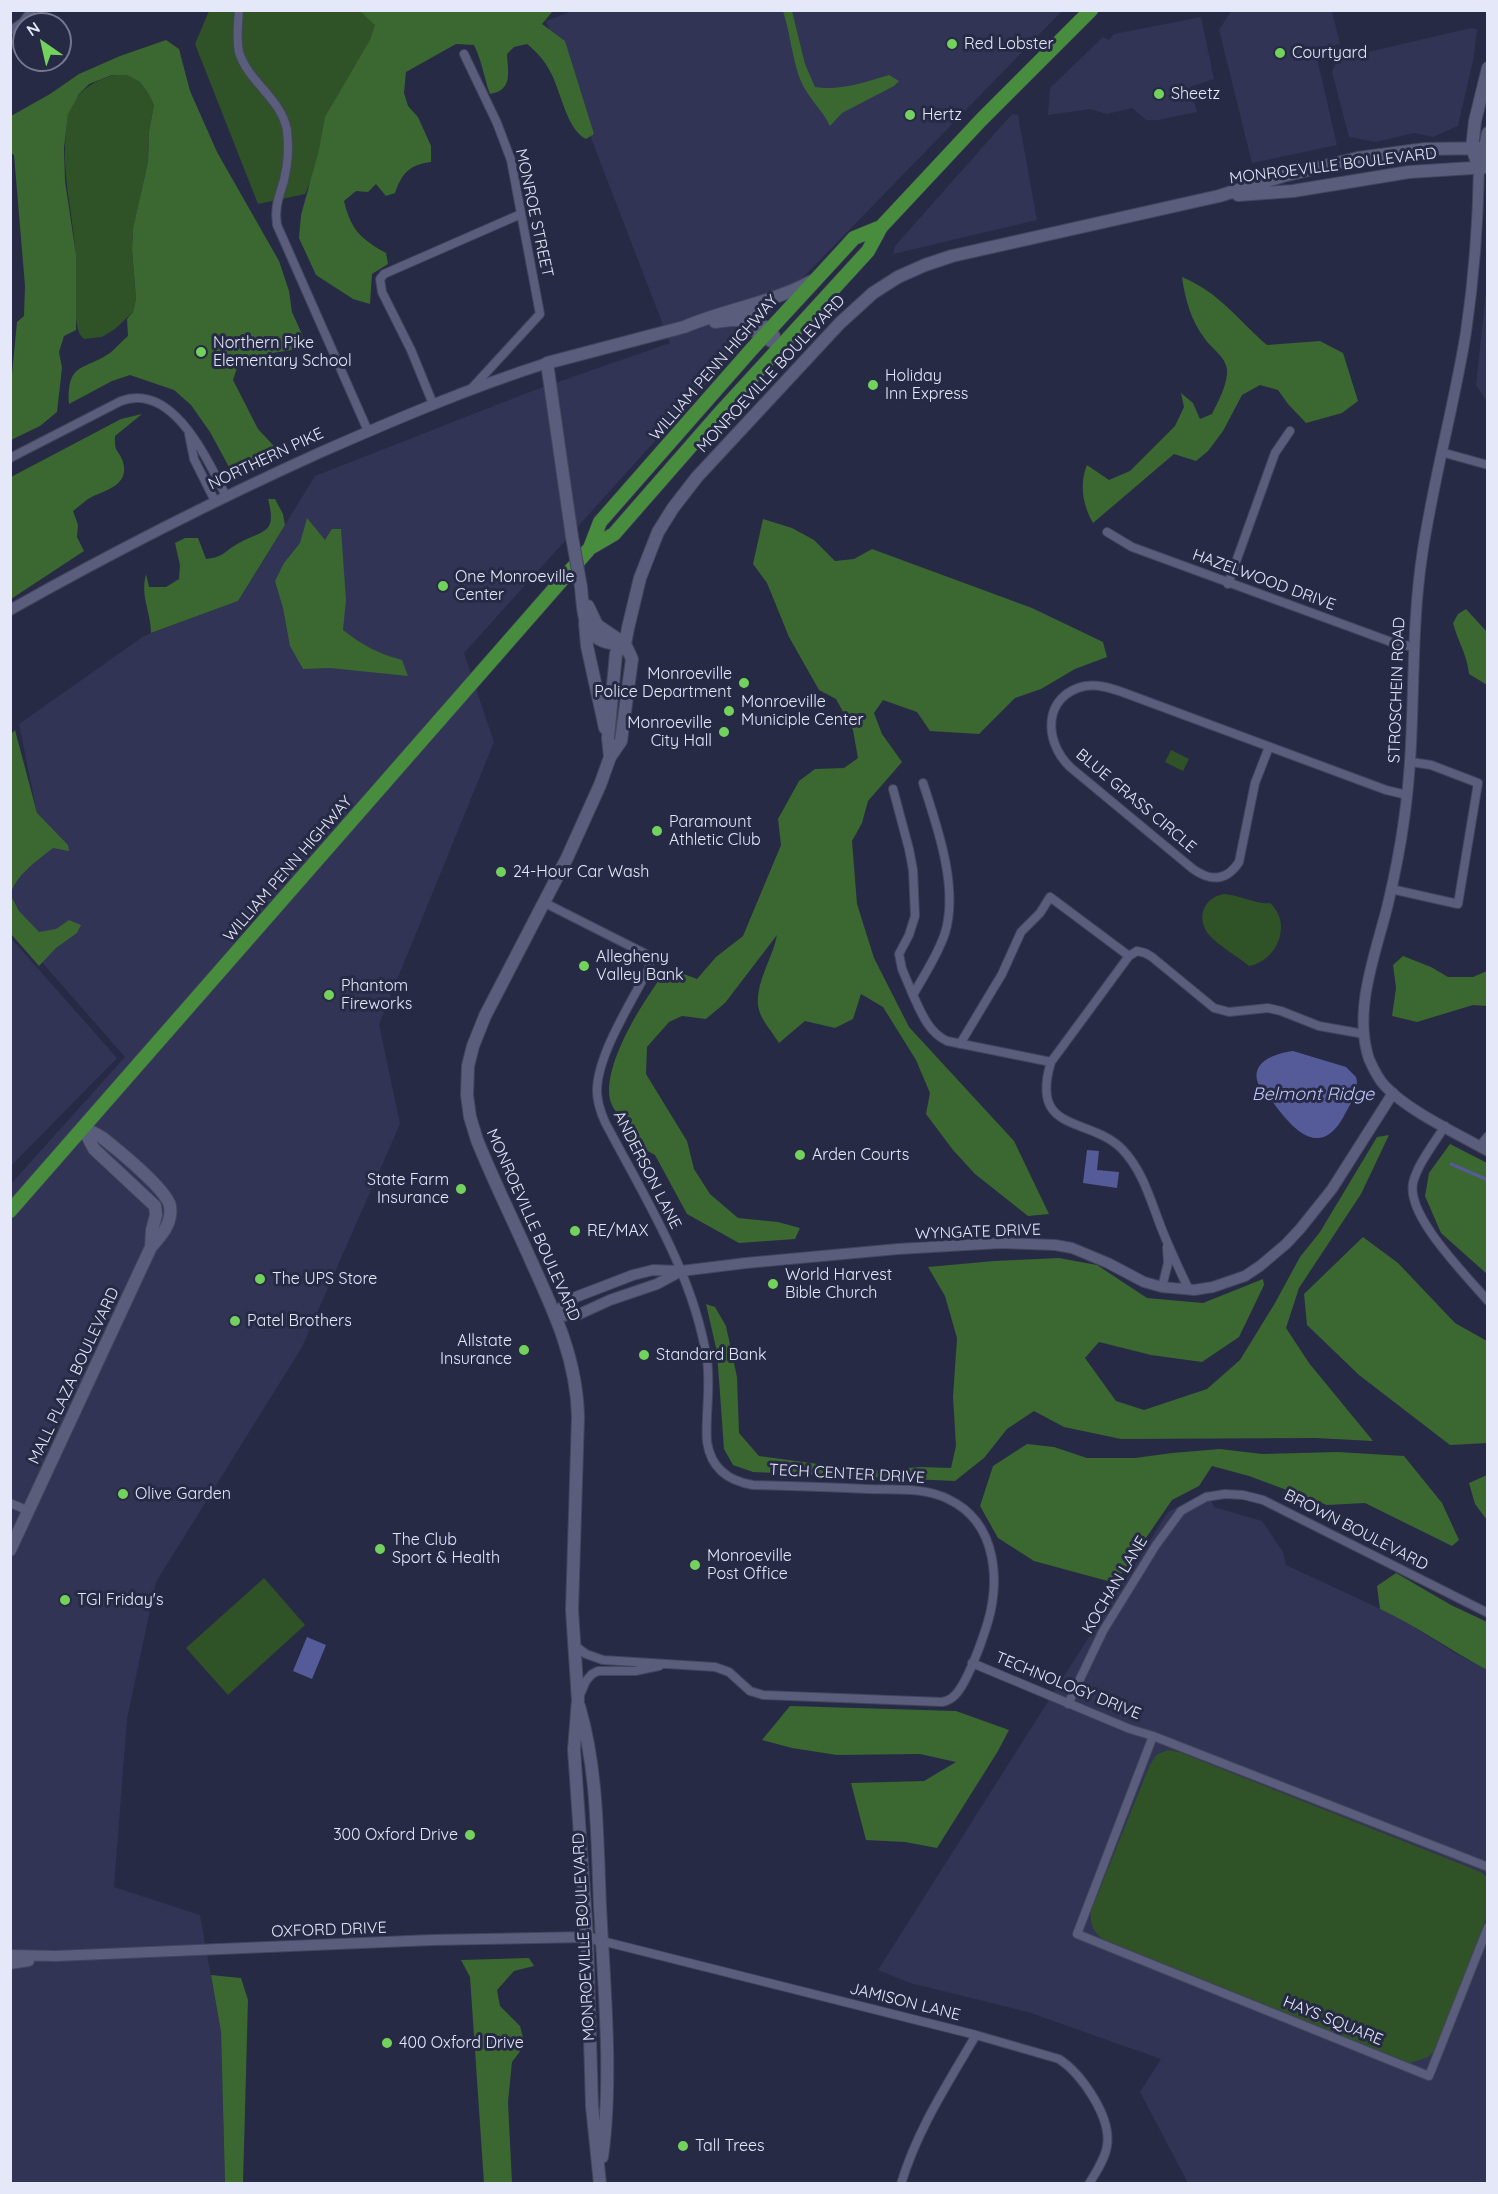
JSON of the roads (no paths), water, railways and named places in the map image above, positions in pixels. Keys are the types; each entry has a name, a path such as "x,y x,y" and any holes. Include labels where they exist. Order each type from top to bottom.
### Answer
{"highway":[{"name":"WILLIAM PENN HIGHWAY","path":"10,1211 590,548 614,534 868,251 881,227 994,106 1091,10"},
{"name":"WILLIAM PENN HIGHWAY","path":"590,548 600,522 766,333 854,238 881,227"}],"main road":[{"name":"STROSCHEIN ROAD","path":"1483,168 1482,148 1475,121 1488,68"},
{"name":"STROSCHEIN ROAD","path":"1482,148 1488,134"},
{"name":"MONROEVILLE BOULEVARD","path":"610,758 608,738 616,653 625,644 645,562 658,532 697,477 840,322 873,293 911,271 952,256 1219,196 1283,176 1358,158 1425,149 1482,148"},
{"name":"MONROEVILLE BOULEVARD","path":"1219,196 1293,191 1409,172 1483,168"},
{"path":"737,309 783,296 816,279"},
{"name":"NORTHERN PIKE","path":"684,327 737,309 748,313 781,346"},
{"name":"NORTHERN PIKE","path":"547,363 684,327 736,320 766,333"},
{"path":"547,363 581,587 586,646 608,738"},
{"path":"581,587 597,625 625,644"},
{"path":"585,623 590,632 602,641 610,644 625,644"},
{"name":"MONROEVILLE BOULEVARD","path":"600,2179 592,2106 587,1937 574,1749 578,1700 573,1599 578,1403 570,1358 555,1315 477,1140 468,1106 466,1085 470,1056 481,1025 544,903 600,785 610,758 621,741 632,659 625,644"},
{"name":"MALL PLAZA BOULEVARD","path":"10,1550 151,1247 156,1215 155,1206 94,1149 83,1128"},
{"name":"MONROEVILLE BOULEVARD","path":"578,1700 588,1739 602,1941 606,2078 604,2147 600,2179"}],"street":[{"path":"10,31 23,22 32,10"},
{"path":"239,10 237,41 244,64 276,105 286,128 288,155 275,212 278,225 368,431"},
{"name":"MONROE STREET","path":"464,54 497,123 510,160 540,314 472,389"},
{"name":"STROSCHEIN ROAD","path":"1483,168 1466,332 1422,556 1414,647 1411,762 1407,795 1391,889 1369,984 1364,1017 1366,1049 1384,1086 1483,1149"},
{"path":"433,404 411,350 382,292 380,279 384,274 521,214"},
{"name":"NORTHERN PIKE","path":"10,610 116,550 215,501 368,431 472,389 547,363"},
{"path":"10,458 107,408 131,398 146,398 160,404 176,416 203,451 226,496"},
{"path":"1228,584 1275,453 1290,431"},
{"path":"189,433 194,459 215,501"},
{"path":"1442,452 1488,465"},
{"name":"HAZELWOOD DRIVE","path":"1107,532 1132,547 1228,584 1394,643 1414,647"},
{"name":"BLUE GRASS CIRCLE","path":"1269,747 1255,783 1239,862 1232,872 1215,879 1207,878 1193,869 1070,767 1057,753 1051,729 1054,712 1063,698 1077,689 1094,685 1122,692 1386,790 1407,795"},
{"path":"1391,889 1458,904 1478,783 1431,765 1411,762"},
{"path":"913,995 942,940 948,912 944,850 923,783"},
{"path":"893,789 913,870 915,916 909,935 899,954 902,969 913,995 935,1034 947,1041 1052,1062"},
{"path":"960,1044 1002,974 1021,932 1040,913 1050,897 1129,956"},
{"name":"ANDERSON LANE","path":"544,903 646,954 650,960 649,968 606,1053 599,1074 597,1091 605,1122 681,1271"},
{"path":"1189,1290 1166,1241 1144,1181 1129,1157 1110,1139 1068,1122 1054,1109 1046,1092 1046,1081 1052,1062 1129,956 1137,951 1146,953 1214,1008 1229,1012 1268,1008 1319,1026 1364,1034"},
{"name":"WYNGATE DRIVE","path":"555,1315 568,1300 633,1275 653,1270 681,1271 898,1249 1001,1244 1034,1244 1072,1248 1108,1263 1144,1282 1162,1287 1189,1290 1214,1287 1245,1276 1286,1244 1332,1189 1393,1093"},
{"path":"1444,1126 1413,1182 1414,1203 1426,1226 1488,1301"},
{"path":"1483,1149 1488,1136"},
{"path":"1162,1287 1168,1263 1166,1241"},
{"name":"WYNGATE DRIVE","path":"555,1315 574,1316 610,1300 657,1284 681,1271"},
{"name":"TECH CENTER DRIVE","path":"574,1645 586,1654 603,1660 722,1668 750,1691 763,1695 932,1703 954,1697 958,1692 990,1616 994,1587 994,1563 984,1533 971,1516 957,1504 922,1491 740,1483 729,1479 716,1466 708,1452 707,1442 708,1362 704,1341 681,1271"},
{"name":"BROWN BOULEVARD","path":"1206,1497 1225,1494 1243,1495 1263,1500 1488,1613"},
{"name":"KOCHAN LANE","path":"1068,1704 1103,1631 1156,1545 1181,1511 1206,1497"},
{"path":"10,1503 29,1511"},
{"name":"TECHNOLOGY DRIVE","path":"972,1663 1130,1730 1154,1736"},
{"name":"TECH CENTER DRIVE","path":"578,1700 586,1681 598,1671 635,1671 665,1664"},
{"path":"1154,1736 1488,1867"},
{"name":"HAYS SQUARE","path":"1154,1736 1077,1934 1429,2076 1488,1927"},
{"name":"OXFORD DRIVE","path":"10,1955 56,1956 432,1940 587,1937 602,1941"},
{"name":"JAMISON LANE","path":"602,1941 976,2035 1059,2059 1070,2067 1081,2080 1101,2113 1107,2138 1104,2155 1089,2184"},
{"name":"OXFORD DRIVE","path":"10,1964 56,1956"},
{"path":"901,2184 921,2131 976,2035"}],"water":[{"name":"Belmont Ridge","path":"1293,1051 1346,1067 1356,1077 1356,1092 1344,1116 1335,1129 1326,1136 1317,1138 1308,1136 1291,1124 1258,1083 1257,1075 1261,1064 1273,1056"},
{"path":"1087,1150 1099,1151 1097,1170 1119,1172 1117,1188 1083,1183"},
{"path":"307,1637 326,1645 312,1679 293,1671"}],"waterway":[{"path":"1451,1164 1488,1180"}],"place":[{"name":"Red Lobster","path":"952,44"},
{"name":"Courtyard","path":"1280,53"},
{"name":"Sheetz","path":"1159,94"},
{"name":"Hertz","path":"910,115"},
{"name":"Northern Pike Elementary School","path":"201,352"},
{"name":"Holiday Inn Express","path":"873,385"},
{"name":"One Monroeville Center","path":"443,586"},
{"name":"Monroeville Police Department","path":"744,683"},
{"name":"Monroeville Municiple Center","path":"729,711"},
{"name":"Monroeville City Hall","path":"724,732"},
{"name":"Paramount Athletic Club","path":"657,831"},
{"name":"24-Hour Car Wash","path":"501,872"},
{"name":"Allegheny Valley Bank","path":"584,966"},
{"name":"Phantom Fireworks","path":"329,995"},
{"name":"Arden Courts","path":"800,1155"},
{"name":"State Farm Insurance","path":"461,1189"},
{"name":"RE/MAX","path":"575,1231"},
{"name":"The UPS Store","path":"260,1279"},
{"name":"World Harvest Bible Church","path":"773,1284"},
{"name":"Patel Brothers","path":"235,1321"},
{"name":"Allstate Insurance","path":"524,1350"},
{"name":"Standard Bank","path":"644,1355"},
{"name":"Olive Garden","path":"123,1494"},
{"name":"The Club Sport & Health","path":"380,1549"},
{"name":"Monroeville Post Office","path":"695,1565"},
{"name":"TGI Friday's","path":"65,1600"},
{"name":"300 Oxford Drive","path":"470,1835"},
{"name":"400 Oxford Drive","path":"387,2043"},
{"name":"Tall Trees","path":"683,2146"}]}
